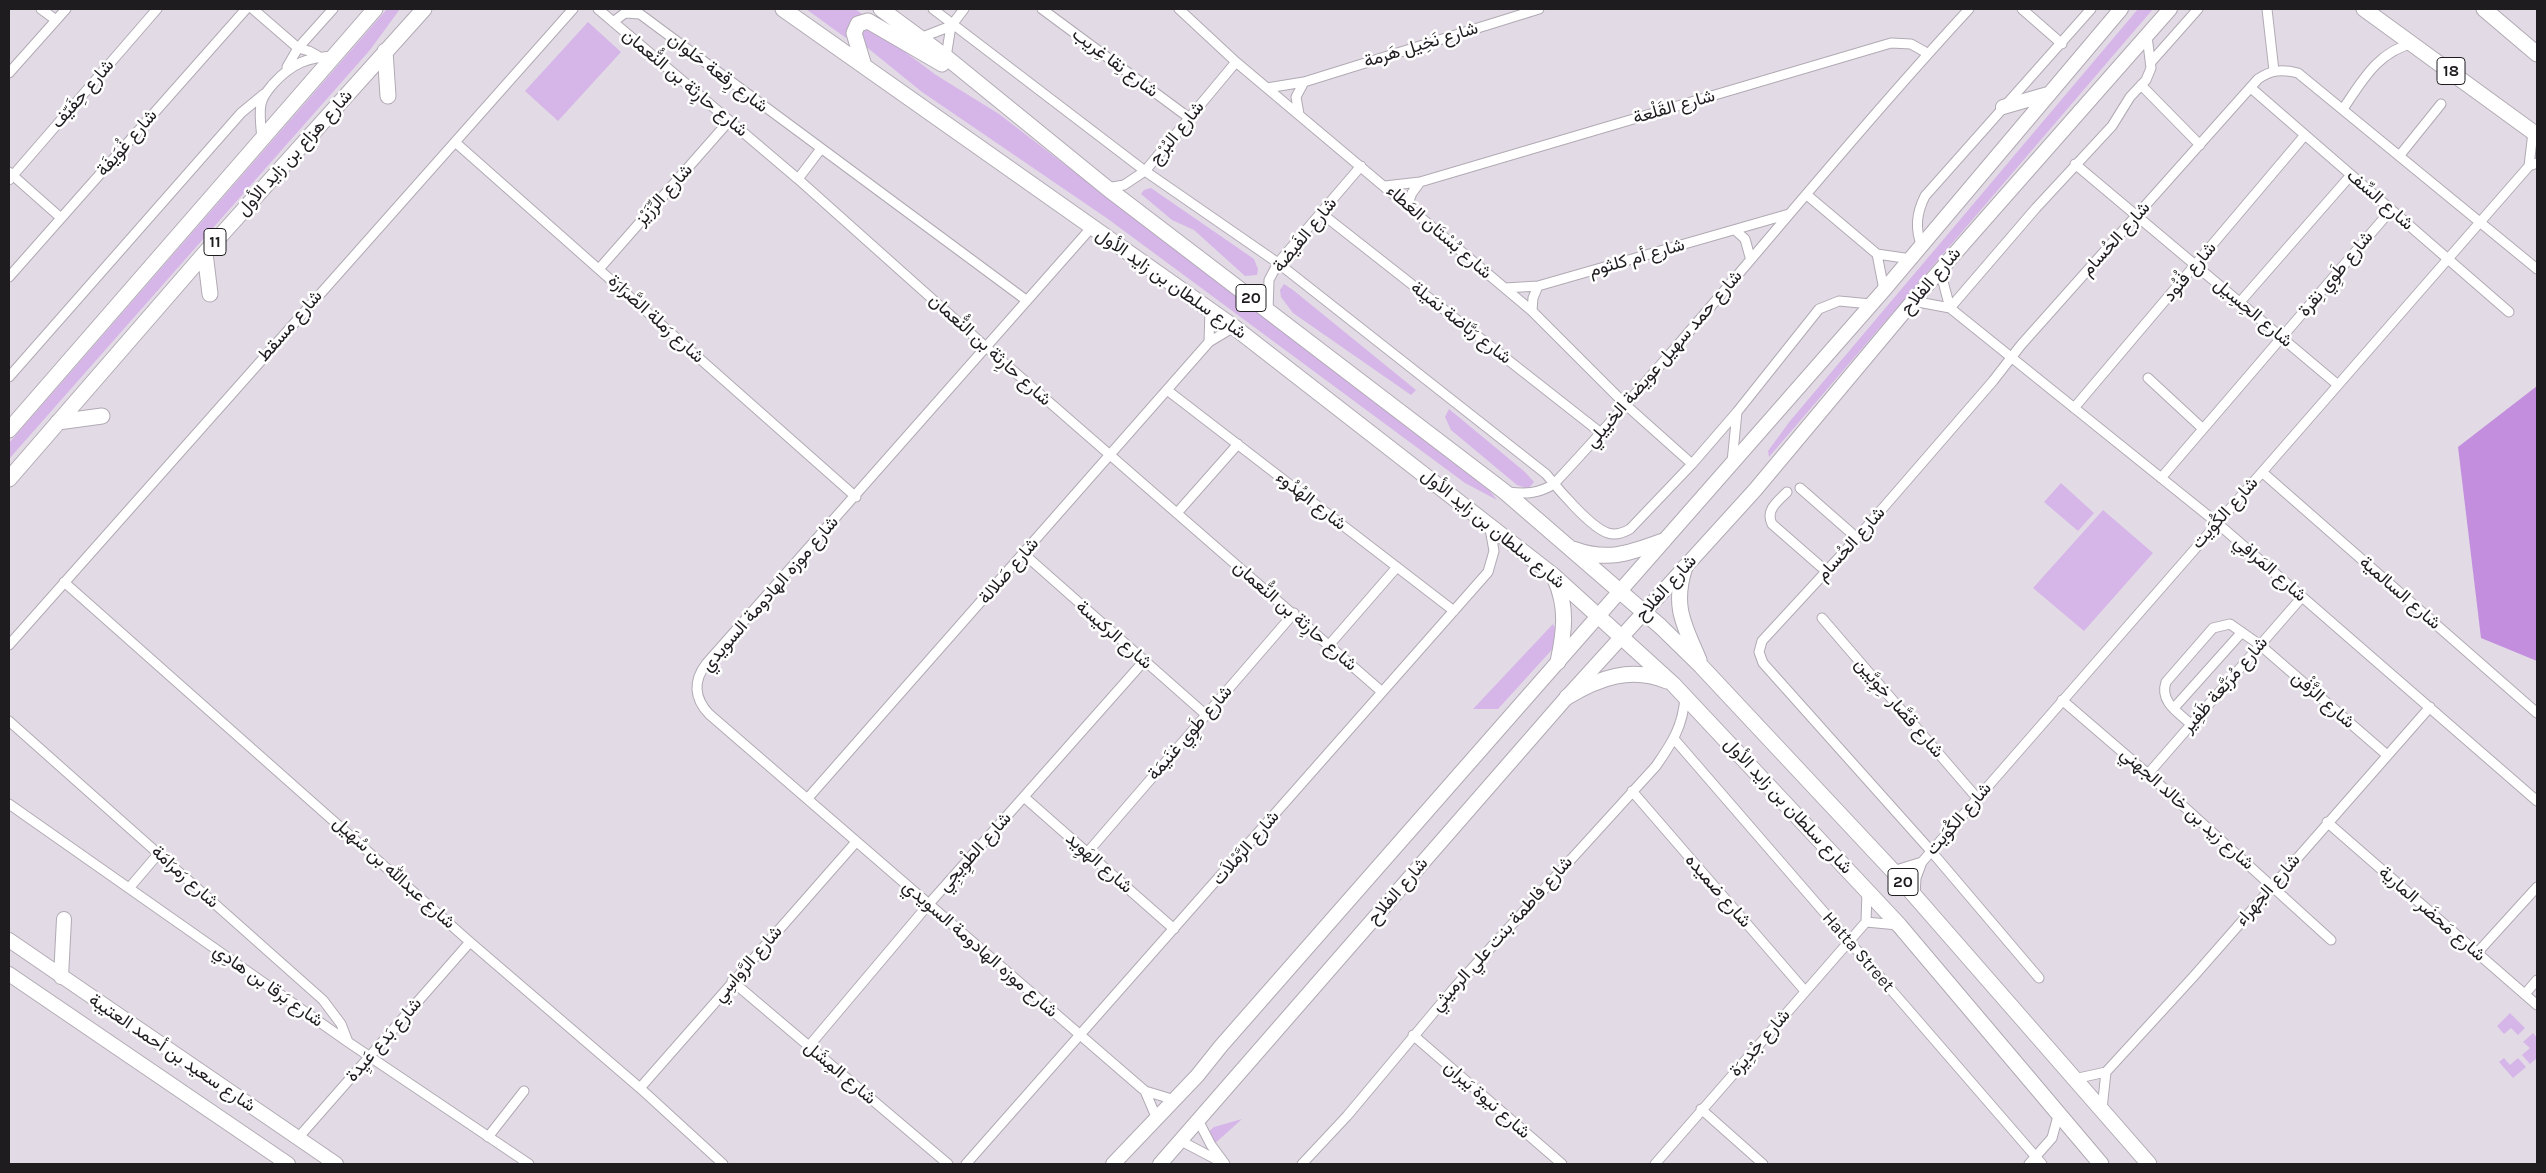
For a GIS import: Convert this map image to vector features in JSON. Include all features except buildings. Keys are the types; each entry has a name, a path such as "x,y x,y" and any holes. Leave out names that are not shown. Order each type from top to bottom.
{"main road":[{"name":"شارع هزاع بن زايد الأول","path":"9,430 375,9"},
{"name":"شارع هزاع بن زايد الأول","path":"9,479 205,253 424,9"},
{"name":"شارع سلطان بن زايد الأول","path":"783,9 1234,327 1554,576 1686,696 1899,925 2058,1116 2101,1164"},
{"name":"شارع سلطان بن زايد الأول","path":"881,9 946,57 1107,188 1505,492 1644,612 1701,666 1893,871 2149,1164"},
{"name":"شارع الفلاح","path":"1113,1164 1175,1100 1922,247 2121,9"},
{"name":"شارع الفلاح","path":"1160,1164 1199,1122 1567,697 1755,490 1913,301 2170,9"},
{"name":"18","path":"2364,9 2414,43 2535,134"},
{"path":"2374,9 2389,25"},
{"path":"2484,9 2537,54"},
{"path":"864,66 854,33 858,24 868,20 939,63 960,69"},
{"path":"385,51 388,96"},
{"path":"2003,106 2048,94"},
{"path":"205,253 210,294"},
{"path":"58,422 102,416"},
{"path":"1567,546 1586,554 1611,557 1663,541"},
{"path":"1685,567 1680,583 1679,611 1683,626 1701,666"},
{"path":"1554,576 1561,595 1565,617 1558,662"},
{"path":"1567,697 1589,684 1624,674 1641,674 1673,684"},
{"path":"61,978 64,919"},
{"name":"شارع سعيد بن أحمد العتيبة","path":"9,940 61,978 336,1164"},
{"name":"شارع سعيد بن أحمد العتيبة","path":"9,974 281,1162"}],"street":[{"path":"41,9 56,20"},
{"path":"9,73 66,9"},
{"name":"شارع حِفَيّف","path":"10,175 157,9"},
{"name":"شارع غُوَيفَة","path":"9,277 246,9"},
{"path":"253,9 298,48 318,56"},
{"path":"9,377 234,120 264,94 284,72 298,48 333,9"},
{"name":"شارع مسقط","path":"9,645 573,9"},
{"name":"شارع حارِثة بن النُّعمان","path":"598,9 798,179 1110,456 1330,644 1381,691"},
{"path":"933,9 1145,171 1278,262 1546,474 1603,531 1617,534 1630,529 1692,464 1820,310 1839,301 1871,304"},
{"path":"946,57 952,25 964,9"},
{"name":"شارع نِقا غِريب","path":"1042,9 1188,117"},
{"name":"شارع بُسْتَان العَطاء","path":"1179,9 1236,62 1532,311 1627,406 1692,464"},
{"name":"شارع نَخِيل هَرمة","path":"1267,88 1304,82 1539,9"},
{"name":"شارع حمد سهيل عويضة الخييلي","path":"1505,492 1527,494 1546,489 1554,484 1627,406 1750,257 1967,9"},
{"path":"2022,9 2062,44"},
{"path":"1922,247 1916,227 1920,206 1925,196 2003,106 2062,44 2091,9"},
{"path":"2151,62 2198,9"},
{"path":"2267,9 2274,71 2286,70 2298,73 2481,221 2537,269"},
{"name":"شارع رِقعة حَلوان","path":"613,22 625,13 640,14 820,150 1026,300"},
{"path":"920,38 952,25"},
{"path":"1950,308 2075,164 2112,126 2130,97 2149,75 2151,62 2147,36"},
{"name":"شارع القَلْعة","path":"1385,186 1420,182 1891,43 1911,44 1927,54"},
{"path":"2343,109 2382,58 2397,48 2414,43"},
{"path":"284,72 300,61 318,56 336,56"},
{"name":"شارع البُرْج","path":"1107,188 1124,185 1145,171 1188,117 1236,62"},
{"name":"شارع الحُسام","path":"1931,851 1766,668 1759,652 1762,641 1827,572 2012,358 2251,88 2265,74 2274,71"},
{"path":"1299,114 1296,97 1304,82"},
{"path":"2141,85 2200,145"},
{"name":"شارع السِّف","path":"2251,88 2509,312"},
{"path":"262,139 260,112 264,94"},
{"path":"2400,155 2441,104"},
{"name":"شارع الرِّزَيْز","path":"599,269 729,121"},
{"name":"شارع الكُوَيت","path":"1915,896 1916,878 1922,862 1931,851 2216,522 2481,221 2533,165 2535,134"},
{"name":"شارع فُنُود","path":"2074,408 2305,135"},
{"name":"شارع رَملة الصَّرَارَة","path":"455,142 856,497"},
{"path":"798,179 820,150"},
{"name":"شارع الحِسِيل","path":"2075,164 2338,385"},
{"name":"شارع الفَيضة","path":"1268,312 1269,280 1278,262 1361,166"},
{"path":"10,175 61,218"},
{"path":"2240,302 2351,175"},
{"path":"1407,206 1412,193 1420,182"},
{"path":"1806,195 1878,254 1911,259"},
{"name":"شارع طَوِي نِقرة","path":"2161,478 2391,210"},
{"name":"شارع رَبَّاضة نمَيلة","path":"1321,214 1601,433"},
{"name":"شارع أم كلثوم","path":"1505,288 1538,286 1789,214"},
{"name":"شارع موزه الهادومة السويدي","path":"1091,228 1026,300 856,497 706,664 697,680 696,690 702,707 1079,1035 1145,1091 1175,1100"},
{"path":"1735,230 1748,245 1750,257"},
{"path":"1878,254 1884,290"},
{"path":"1940,270 1950,308"},
{"path":"1532,311 1533,298 1538,286"},
{"name":"شارع المَرافِي","path":"1913,301 1950,308 2216,522 2537,801"},
{"path":"1209,342 1210,310"},
{"name":"شارع صَلالة","path":"808,798 1209,342 1234,327"},
{"path":"2148,378 2202,428"},
{"name":"شارع الهُدُوء","path":"1167,390 1454,611"},
{"path":"1732,463 1737,412"},
{"path":"1176,513 1238,444"},
{"name":"شارع السالمية","path":"2262,472 2537,713"},
{"path":"1800,488 1857,538"},
{"path":"1787,492 1771,509 1772,524 1827,572"},
{"name":"شارع الرَّمْلاَت","path":"966,1164 1381,691 1488,572 1493,562 1494,540 1484,520"},
{"name":"شارع الركيسة","path":"1024,554 1206,714"},
{"path":"1330,644 1396,567"},
{"name":"شارع عبدالله بن سُهَيل","path":"64,582 260,753 470,942 640,1088 723,1164"},
{"name":"شارع مُرَبَّعة ظَفِير","path":"2148,774 2302,597"},
{"name":"شارع طَوِي غنَيمَة","path":"1087,853 1294,613"},
{"name":"شارع قصَّار خِوِيَّين","path":"1822,618 1977,798"},
{"path":"2174,708 2242,632 2230,624 2213,628 2166,682 2164,693 2168,703 2192,724"},
{"name":"شارع الزَّفْن","path":"2242,632 2260,645 2387,755"},
{"name":"شارع الطْوِيجِي","path":"809,1046 928,905 1144,661"},
{"name":"شارع فاطمة بنت علي الرميثي","path":"1302,1164 1347,1116 1413,1035 1656,766 1675,740 1681,726 1686,696"},
{"name":"شارع زيد بن خالد الجهني","path":"2062,700 2148,774 2331,940"},
{"name":"شارع الجهراء","path":"2106,1072 2194,976 2327,822 2430,707"},
{"name":"شارع رَمرَامَة","path":"9,721 330,1007 341,1024 348,1042"},
{"name":"Hatta Street","path":"1675,740 2036,1162"},
{"name":"شارع ضميده","path":"1632,791 1805,991"},
{"name":"شارع الهَوِيد","path":"1024,797 1174,929"},
{"name":"شارع بَرقا بن هادِي","path":"9,804 130,887 348,1042 529,1164"},
{"name":"شارع مَحضَر المارية","path":"2327,822 2537,1005"},
{"name":"شارع الرَّواسِي","path":"640,1088 856,842"},
{"path":"1931,851 2039,978"},
{"path":"130,887 159,853"},
{"name":"شارع الكُوَيت","path":"1893,871 1922,862"},
{"path":"2477,954 2537,886"},
{"path":"1866,890 1866,922 1899,925"},
{"name":"شارع جْدِيرَة","path":"1655,1164 1866,922"},
{"name":"شارع بَدع عَيِدة","path":"298,1138 470,942"},
{"path":"2524,994 2537,980"},
{"name":"شارع المِشَل","path":"732,981 948,1164"},
{"name":"شارع نيوة يَبران","path":"1413,1035 1562,1164"},
{"path":"2074,1079 2106,1072 2102,1110"},
{"path":"488,1137 524,1091"},
{"name":"شارع موزه الهادومة السويدي","path":"1145,1091 1157,1119"},
{"path":"1701,1109 1763,1164"},
{"path":"2036,1162 2052,1138 2058,1116"},
{"path":"1199,1122 1224,1164"},
{"path":"2052,1138 2072,1131"},
{"path":"1181,1142 1204,1152 1224,1164"}],"shaded area":[{"path":"387,9 400,9 370,50 9,459 9,443"},
{"path":"806,9 855,9 865,16 847,31 846,38"},
{"path":"2138,9 2153,9 1769,457 1768,451 1790,421"},
{"path":"588,22 621,52 558,121 525,91"},
{"path":"864,29 874,29 936,75 999,114 1490,491 1497,500 1465,483 1108,219 922,92 864,45 860,32"},
{"path":"1151,188 1254,259 1258,269 1257,275 1245,276 1194,230 1172,220 1141,194 1144,190"},
{"path":"1284,284 1416,390 1411,395 1293,313 1281,297 1280,290"},
{"path":"2537,386 2537,661 2481,638 2458,447"},
{"path":"1449,409 1525,472 1534,482 1528,489 1517,485 1451,430 1445,417"},
{"path":"2061,483 2094,513 2078,531 2044,502"},
{"path":"2103,510 2153,553 2084,631 2033,588"},
{"path":"1553,624 1557,632 1558,643 1498,709 1473,709"},
{"path":"2510,1013 2525,1028 2518,1035 2511,1028 2504,1034 2497,1026"},
{"path":"2533,1033 2537,1038 2537,1058 2530,1064 2522,1055 2530,1048 2523,1042"},
{"path":"2504,1058 2510,1065 2518,1058 2526,1067 2513,1078 2499,1062"},
{"path":"1242,1119 1212,1146 1205,1135 1214,1127"}]}
